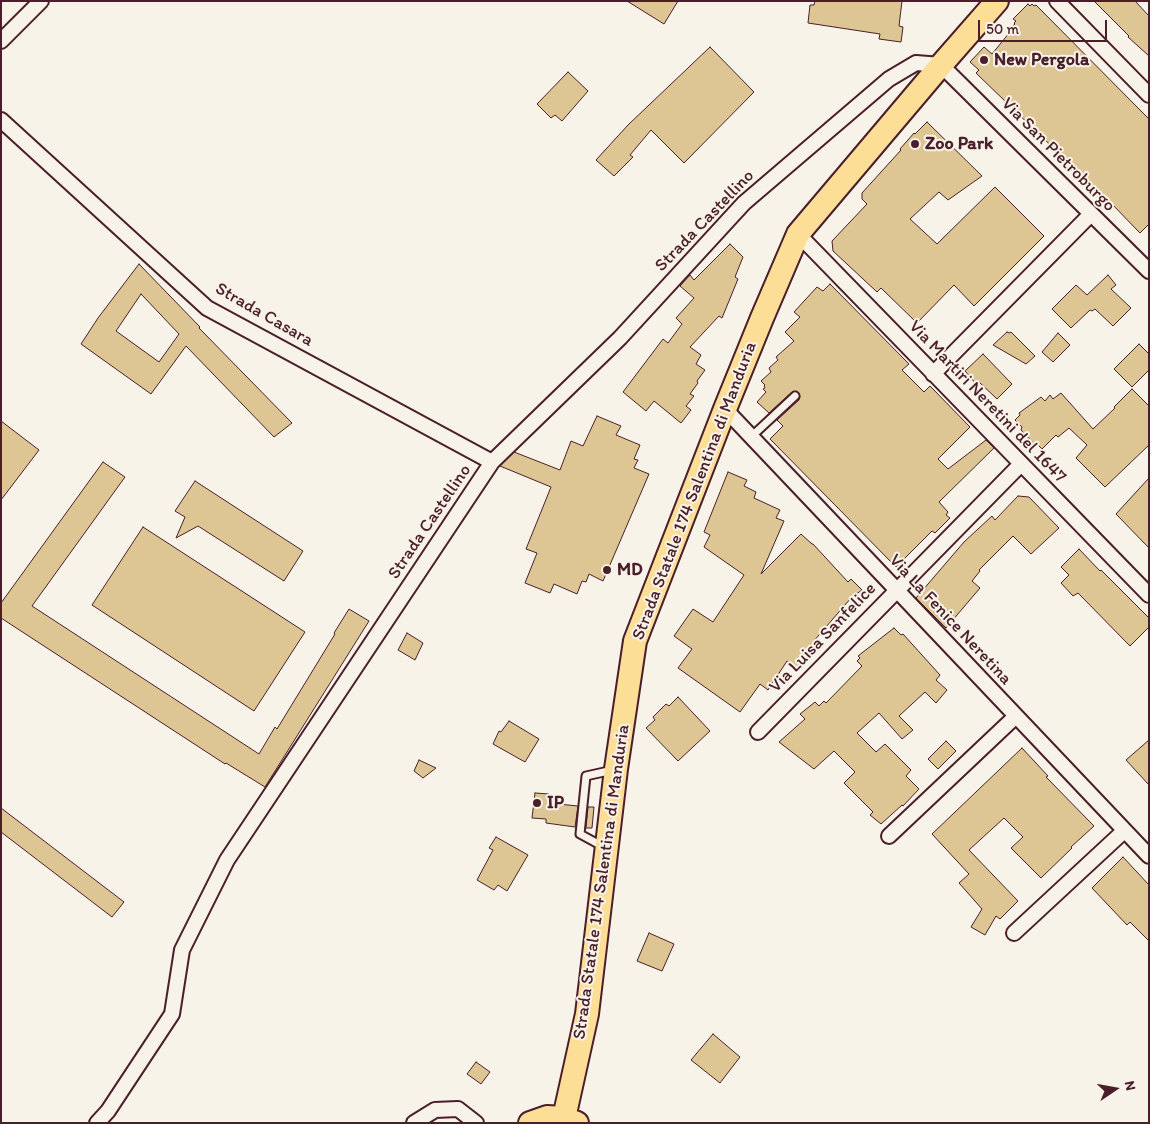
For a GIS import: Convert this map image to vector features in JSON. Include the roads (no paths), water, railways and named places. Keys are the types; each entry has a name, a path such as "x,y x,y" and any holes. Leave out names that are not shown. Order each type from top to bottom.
{"main road":[{"name":"Strada Statale 174 Salentina di Manduria","path":"571,1120 587,1014 616,769 635,641 725,409 798,234 997,1"},
{"path":"530,1123 547,1117 571,1120"}],"street":[{"path":"1,41 41,1"},
{"path":"1057,1 1149,95"},
{"name":"Strada Castellino","path":"97,1123 108,1111 172,1014 182,950 227,860 492,462 620,338 744,203 889,79 916,63 941,66"},
{"name":"Via San Pietroburgo","path":"941,66 1149,271"},
{"name":"Strada Casara","path":"1,120 207,308 492,462"},
{"path":"933,374 1091,214"},
{"name":"Via Martiri Neretini del 1647","path":"798,234 1149,595"},
{"name":"Via La Fenice Neretina","path":"725,409 1149,856"},
{"name":"Via Luisa Sanfelice","path":"758,732 1021,464"},
{"path":"889,836 1016,716"},
{"path":"1014,933 1124,831"},
{"path":"414,1123 435,1110 458,1109 476,1123"}],"lane":[{"path":"752,436 794,396"}],"place":[{"name":"New Pergola","path":"984,60"},
{"name":"Zoo Park","path":"915,144"},
{"name":"MD","path":"607,570"},
{"name":"IP","path":"537,803"}]}
